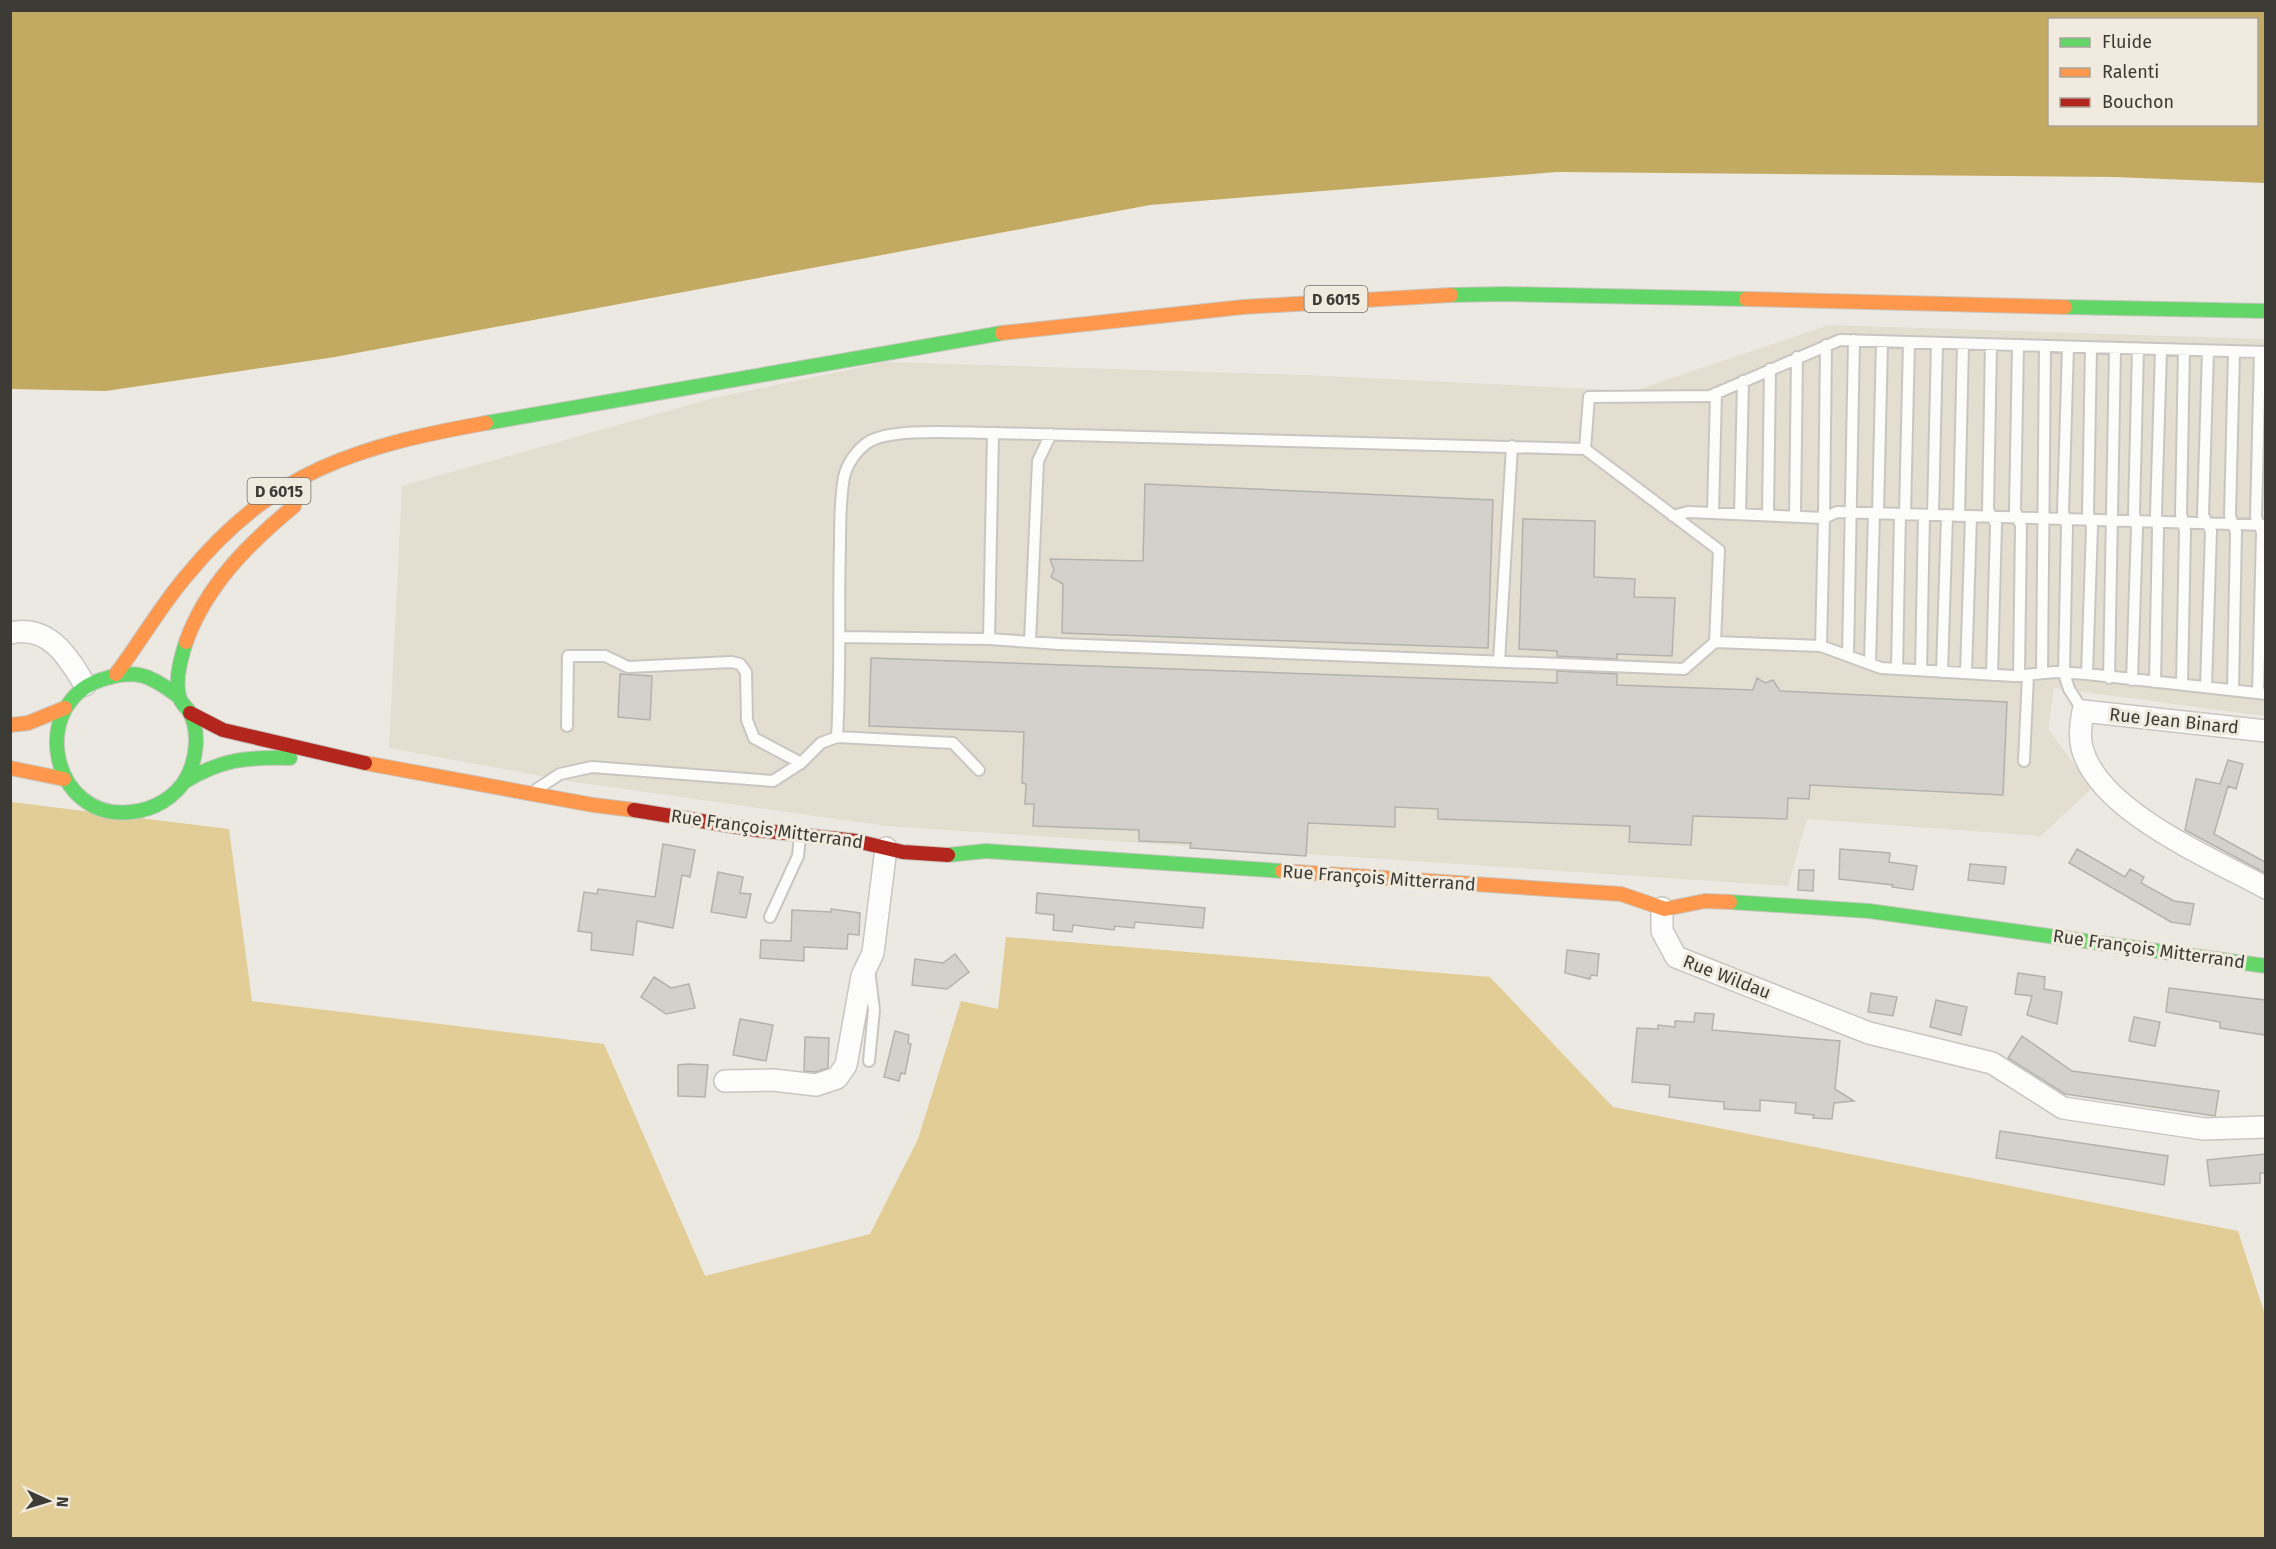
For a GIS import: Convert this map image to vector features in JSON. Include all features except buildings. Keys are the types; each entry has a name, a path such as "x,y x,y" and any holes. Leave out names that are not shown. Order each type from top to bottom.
{"main road":[{"name":"D 6015","path":"116,674 138,647 171,596 205,553 263,502 302,476 345,456 418,436 979,337 1266,303 1392,296 1506,294 2265,311"},
{"name":"D 6015","path":"336,478 418,436"},
{"name":"D 6015","path":"178,696 181,659 188,632 222,576 264,530 309,494"},
{"path":"184,782 196,752 195,732 190,713 168,686 149,676 134,673 116,674 85,685 65,708 57,729 56,745 64,779 84,800 116,813 148,810 171,797 184,782 210,765 237,757 342,759"},
{"path":"10,726 28,723 65,708"},
{"path":"190,713 223,730 342,759"},
{"name":"Rue François Mitterrand","path":"342,759 530,794 757,830 856,841 930,854 949,855 986,851 1621,894 1662,909 1680,908 1704,900 1869,911 2265,966"},
{"path":"10,768 64,779"}],"street":[{"path":"10,633 30,632 54,643 61,648 85,685"},
{"path":"2083,711 2080,735 2082,749 2090,766 2119,800 2172,838 2265,888"},
{"name":"Rue Jean Binard","path":"2083,711 2265,731"},
{"name":"Rue François Mitterrand","path":"725,1081 773,1080 816,1085 837,1078 846,1065 862,976 873,952 886,848"},
{"name":"Rue Wildau","path":"1662,909 1662,931 1676,957 1869,1033 1992,1062 2063,1108 2204,1129 2265,1126"}],"lane":[{"path":"840,637 989,639 1684,669 1715,642 1821,646 1870,664 1897,669 1992,675 2087,674 2262,694 2262,525 2256,517 2263,352 1840,340 1710,396 1589,397 1585,449"},
{"path":"1848,656 1854,340"},
{"path":"1870,664 1882,341"},
{"path":"1897,669 1909,342"},
{"path":"1921,670 1938,343"},
{"path":"1959,516 1963,344"},
{"path":"1821,646 1826,345"},
{"path":"1991,345 1988,510 1996,524 1992,675"},
{"path":"2018,346 2015,510 2021,526 2024,761"},
{"path":"2042,673 2045,347"},
{"path":"2068,347 2064,673 2068,689 2083,711"},
{"path":"2087,674 2091,348"},
{"path":"2109,678 2115,349"},
{"path":"2132,680 2138,349"},
{"path":"2155,681 2161,350"},
{"path":"2182,684 2184,523 2181,514 2184,350"},
{"path":"2206,687 2211,531 2203,515 2208,351"},
{"path":"2233,690 2236,532 2230,516 2234,352"},
{"path":"1794,515 1797,357"},
{"path":"1768,515 1770,369"},
{"path":"1740,514 1743,381"},
{"path":"1713,513 1716,393"},
{"path":"989,639 993,433"},
{"path":"1030,642 1038,461 1051,434"},
{"path":"837,737 840,637 837,621 844,474 854,455 868,443 885,435 1051,434 1585,449 1719,550 1715,642"},
{"path":"1499,662 1512,446"},
{"path":"1673,516 1688,512 1824,518 1837,512 1850,512 2262,525"},
{"path":"1942,672 1947,515"},
{"path":"1966,673 1971,516"},
{"path":"567,726 568,656 605,657 628,667 731,662 740,664 746,672 747,720 754,738 801,763"},
{"path":"530,794 560,774 592,767 631,768 740,781 773,781 801,763 821,743 837,737 953,743 979,770"},
{"path":"770,917 798,856 800,834"},
{"path":"868,964 874,1010 869,1061"}],"shaded area":[{"path":"11,10 2265,11 2265,183 2114,177 1557,172 1150,205 335,357 106,391 11,389"},
{"path":"1829,325 2265,339 2265,716 2054,688 2048,729 2092,788 2041,836 1807,819 1788,886 887,826 574,782 389,748 402,486 714,398 885,362 1307,375 1633,391"},
{"path":"11,802 229,829 252,1001 604,1044 705,1276 870,1234 918,1139 961,1001 998,1009 1006,937 1490,977 1613,1107 2238,1231 2265,1315 2265,1538 11,1538"}],"traffic: fast":[{"path":"1451,295 1746,299"},
{"path":"2065,307 2266,311"},
{"path":"486,423 1002,333"},
{"path":"178,696 155,681 135,675 107,678 81,690 65,709 58,732 58,757 66,780 82,798 103,810 140,811 171,796 187,777 195,753 196,736 189,711 180,700 178,690 179,669 186,642"},
{"path":"184,782 210,768 235,761 290,758"},
{"path":"948,855 986,851 1282,871"},
{"path":"1730,902 1869,911 2266,966"}],"traffic: slow":[{"path":"1002,333 1243,307 1451,295"},
{"path":"1746,299 2065,307"},
{"path":"116,674 188,574 220,539 253,510 286,487 321,468 358,453 486,423"},
{"path":"186,642 205,602 230,567 294,506"},
{"path":"10,725 28,723 65,708"},
{"path":"365,763 593,805 634,810"},
{"path":"10,768 64,779"},
{"path":"1282,871 1621,894 1665,909 1705,901 1730,902"}],"traffic: jam":[{"path":"190,713 223,730 365,763"},
{"path":"634,810 757,830 856,841 903,852 948,855"}]}
